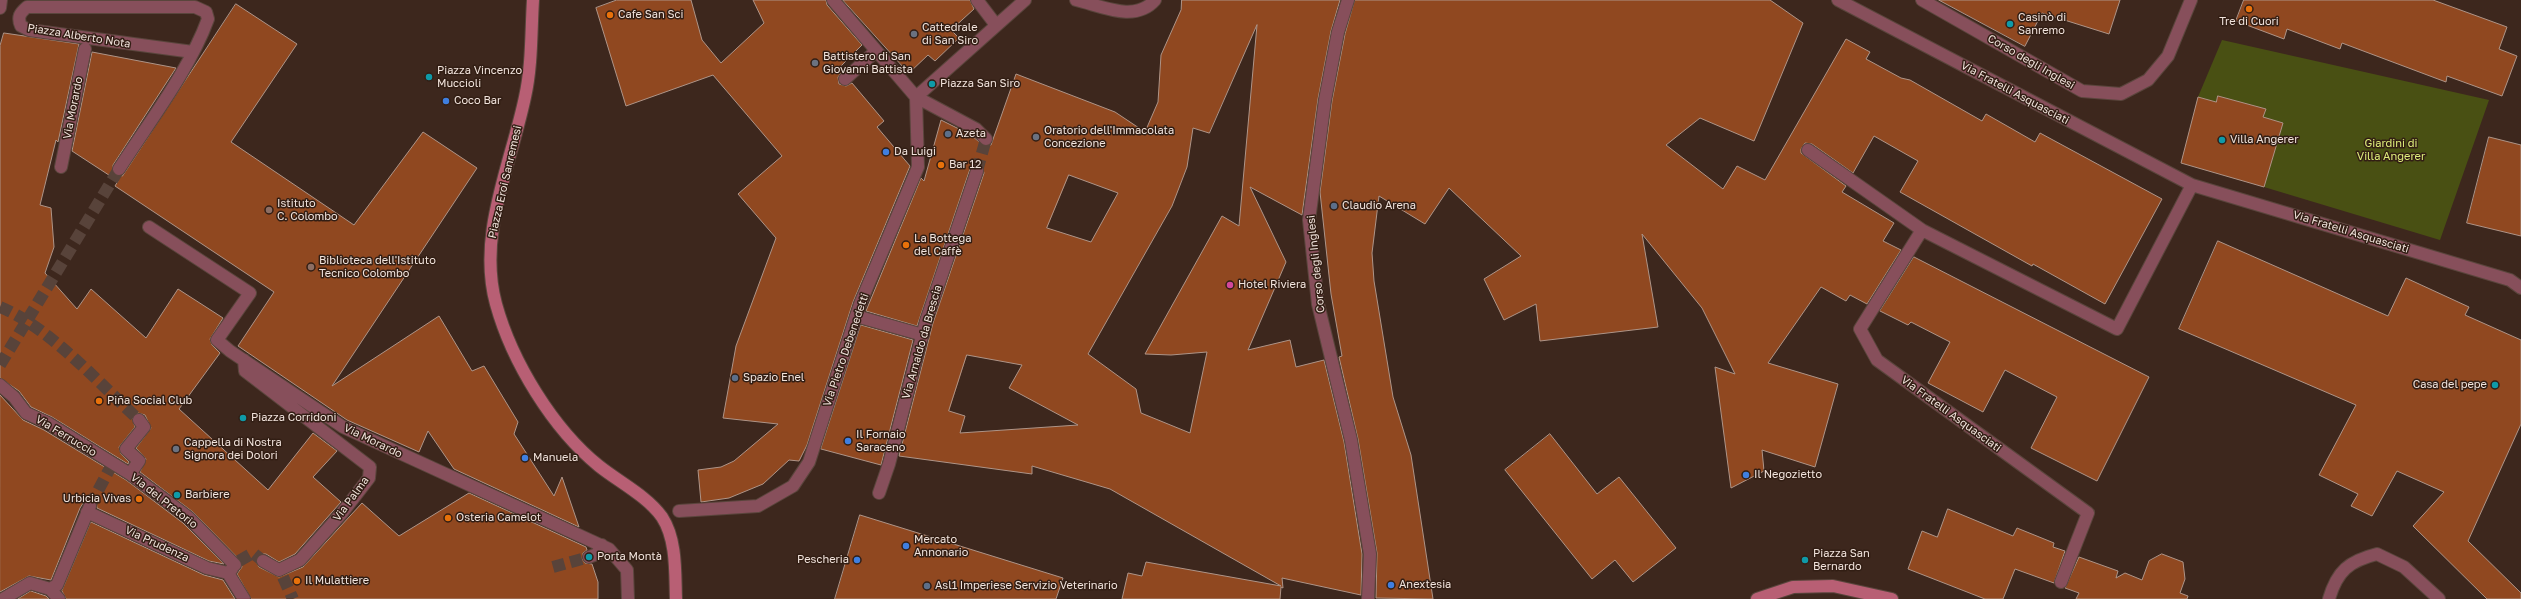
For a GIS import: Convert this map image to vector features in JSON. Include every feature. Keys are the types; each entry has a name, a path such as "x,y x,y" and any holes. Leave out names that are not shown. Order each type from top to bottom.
{"main road":[{"name":"Piazza Eroi Sanremesi","path":"533,0 526,95 490,242 490,268 496,304 529,381 557,423 583,453 648,503 662,517 670,536 673,552 676,599"},
{"path":"1757,599 1793,587 1833,586 1892,599"}],"street":[{"path":"0,8 1,0"},
{"path":"833,0 916,97 976,130 986,140"},
{"path":"977,0 996,25"},
{"path":"916,97 1025,0"},
{"path":"1076,0 1133,14 1148,8 1155,0"},
{"name":"Corso degli Inglesi","path":"1348,0 1338,32 1325,100 1309,220 1318,304 1351,440 1370,554 1368,599"},
{"name":"Via Fratelli Asquasciati","path":"1838,0 2192,185 2516,279 2521,288"},
{"name":"Corso degli Inglesi","path":"1922,0 2082,91 2121,94 2148,80 2168,56 2191,0"},
{"name":"Piazza Alberto Nota","path":"119,169 202,37 208,19 206,12 195,7 27,7 21,12 18,20 21,26 29,30 192,52"},
{"name":"Via Morardo","path":"61,167 85,49"},
{"path":"845,79 876,51"},
{"name":"Via Pietro Debenedetti","path":"679,511 758,506 793,486 809,462 856,316 918,167 916,97"},
{"path":"1808,150 1922,230 2117,329 2192,185"},
{"name":"Via Arnaldo da Brescia","path":"878,492 889,464 923,335 977,171"},
{"name":"Via Morardo","path":"149,227 250,293 218,340 244,360 342,427 602,545 620,559 627,570 628,599"},
{"name":"Via Fratelli Asquasciati","path":"1922,230 1860,329 1877,360 2088,513 2061,582"},
{"path":"856,316 923,335"},
{"name":"Via Palma","path":"244,360 245,371 370,467 369,478 342,513 300,560 281,574 263,561"},
{"name":"Via Ferruccio","path":"0,385 14,397 26,413 48,423 109,464"},
{"path":"130,474 140,461 126,449 144,426 139,420"},
{"name":"Via del Pretorio","path":"109,464 130,474 188,518 234,566 240,597"},
{"name":"Via Prudenza","path":"50,589 57,585 88,509 207,568 234,566"},
{"path":"589,557 597,554 602,545"},
{"path":"2329,599 2334,580 2357,559 2377,554 2404,567 2439,599"},
{"path":"3,599 30,584 50,589 59,599"}],"green space":[{"name":"Giardini di Villa Angerer","path":"2222,40 2489,100 2440,240 2264,187 2283,123 2263,117 2266,109 2218,96 2216,102 2198,97"}],"building":[{"path":"617,0 691,0 702,40 721,63 764,23 753,0 826,0 827,5 862,45 839,68 842,72 838,77 839,84 846,86 852,83 884,121 877,127 910,166 853,302 807,445 799,461 789,460 763,484 729,498 701,502 698,470 721,467 734,461 778,424 723,418 736,346 776,238 738,194 782,156 713,75 626,106 596,8"},
{"name":"Cattedrale di San Siro","path":"843,0 970,0 974,9 951,30 959,38 935,61 928,55 909,73"},
{"path":"1182,0 1340,0 1331,31 1318,99 1302,215 1250,187 1286,262 1248,350 1290,340 1296,367 1324,360 1344,442 1362,554 1361,595 1282,578 1283,588 1281,587 1280,599 1122,599 1128,573 1142,576 1146,562 1281,586 1110,489 1032,466 1032,474 899,456 933,323 984,173 982,166 975,164 970,169 917,326 866,311 921,178 924,181 941,120 971,135 984,146 991,145 1016,74 1115,112 1145,132 1158,102 1161,55 1181,10","holes":["1257,25 1239,226 1222,216 1145,354 1171,355 1207,352 1190,433 1141,413 1136,389 1088,354 1172,206 1187,167 1193,128 1209,133","1069,175 1118,193 1091,242 1047,228","967,355 1022,365 1009,388 1078,425 960,433 965,416 949,411"]},
{"path":"1355,0 1770,0 1803,23 1754,141 1700,118 1666,145 1723,189 1737,166 1765,180 1846,39 1870,52 1866,59 1901,78 1910,80 1982,121 1986,114 2035,142 2040,133 2162,199 2105,304 2033,264 2032,266 1900,192 1918,161 1874,136 1853,173 1812,144 1805,143 1801,149 1801,153 1846,186 1842,192 1894,223 1883,241 1901,250 1867,304 1850,295 1846,301 1821,287 1768,363 1838,384 1815,467 1762,450 1764,471 1731,488 1715,367 1735,374 1702,308 1642,234 1658,327 1540,341 1536,304 1504,320 1484,279 1521,256 1449,188 1425,224 1379,196 1372,253 1374,281 1393,397 1411,455 1433,599 1376,598 1377,553 1358,439 1339,357 1342,356 1331,294 1320,192 1332,101 1345,34"},
{"name":"Casinò di Sanremo","path":"1939,0 2120,0 2109,34 2042,13 2025,46"},
{"path":"2244,0 2433,0 2507,27 2499,49 2517,56 2502,96 2447,76 2446,82 2342,43 2340,49 2287,29 2284,39 2236,21"},
{"path":"236,4 297,44 231,142 354,225 423,132 477,168 332,386 439,316 472,371 484,366 518,422 514,434 554,496 562,477 579,527 454,469 428,431 419,452 347,420 238,346 274,292 115,186 118,181 72,151 92,52 176,68 113,165 113,173 122,176"},
{"path":"4,33 79,44 58,142 56,140 40,205 51,208 54,247 45,273 77,309 91,289 146,338 178,289 223,318 210,339 212,345 220,353 179,409 268,490 313,433 337,451 313,477 341,502 295,554 279,562 266,554 260,554 256,561 259,567 279,577 303,567 362,503 399,536 469,493 586,547 587,550 583,553 582,559 585,563 592,564 598,582 598,599 251,599 237,574 242,567 240,560 193,512 140,472 146,459 136,448 151,428 145,415 138,413 132,417 135,427 119,447 121,454 129,462 128,464 52,417 31,407 19,391 0,378 0,46"},
{"name":"Villa Angerer","path":"2218,96 2266,109 2263,117 2283,123 2264,187 2181,163 2198,97 2216,102"},
{"path":"2489,137 2521,145 2521,236 2467,223"},
{"path":"2218,241 2388,316 2406,278 2469,307 2465,315 2521,340 2521,424 2468,541 2521,593 2521,599 2487,599 2413,526 2444,492 2397,471 2372,516 2351,506 2358,494 2319,475 2356,405 2179,329"},
{"path":"1914,257 2149,377 2097,481 2031,448 2057,397 2005,370 1983,412 1928,383 1950,342 1911,322 1908,325 1880,311"},
{"path":"861,325 913,340 881,465 821,449"},
{"path":"0,395 23,420 44,430 126,480 183,523 224,564 209,561 97,508 96,501 89,499 85,500 80,508 51,580 29,576 0,592"},
{"path":"1550,434 1597,494 1619,477 1676,548 1633,582 1615,560 1592,579 1505,470"},
{"path":"1948,509 2013,536 2017,528 2054,543 2053,547 2065,551 2054,583 2015,569 2003,599 1985,599 1908,569 1922,531 1937,537"},
{"name":"Mercato Annonario","path":"860,515 1063,578 1056,599 835,599"},
{"path":"91,522 204,575 223,580 235,599 66,599 62,591"},
{"path":"2162,554 2183,562 2185,579 2180,593 2188,596 2187,599 2076,599 2079,593 2065,588 2079,557 2118,571 2116,578 2125,573 2142,580 2149,561"},
{"path":"31,591 46,596 49,599 18,599"}],"tunnel":[{"path":"977,171 986,139"},
{"path":"0,365 119,169"},
{"path":"0,307 37,328 55,342 139,420"},
{"path":"90,506 110,468"},
{"path":"239,561 253,553 263,561"},
{"path":"553,567 589,557"},
{"path":"283,577 293,599"}],"place":[{"name":"Tre di Cuori","path":"2249,9"},
{"name":"Cafe San Sci","path":"610,15"},
{"name":"Casinò di Sanremo","path":"2010,24"},
{"name":"Cattedrale di San Siro","path":"914,34"},
{"name":"Battistero di San Giovanni Battista","path":"815,63"},
{"name":"Piazza Vincenzo Muccioli","path":"429,77"},
{"name":"Piazza San Siro","path":"932,84"},
{"name":"Coco Bar","path":"446,101"},
{"name":"Azeta","path":"948,134"},
{"name":"Oratorio dell'Immacolata Concezione","path":"1036,137"},
{"name":"Villa Angerer","path":"2222,140"},
{"name":"Da Luigi","path":"886,152"},
{"name":"Bar 12","path":"941,165"},
{"name":"Claudio Arena","path":"1334,206"},
{"name":"Istituto C. Colombo","path":"269,210"},
{"name":"La Bottega del Caffè","path":"906,245"},
{"name":"Biblioteca dell'Istituto Tecnico Colombo","path":"311,267"},
{"name":"Hotel Riviera","path":"1230,285"},
{"name":"Spazio Enel","path":"735,378"},
{"name":"Casa del pepe","path":"2495,385"},
{"name":"Piña Social Club","path":"99,401"},
{"name":"Piazza Corridoni","path":"243,418"},
{"name":"Il Fornaio Saraceno","path":"848,441"},
{"name":"Cappella di Nostra Signora dei Dolori","path":"176,449"},
{"name":"Manuela","path":"525,458"},
{"name":"Il Negozietto","path":"1746,475"},
{"name":"Barbiere","path":"177,495"},
{"name":"Urbicia Vivas","path":"139,499"},
{"name":"Osteria Camelot","path":"448,518"},
{"name":"Mercato Annonario","path":"906,546"},
{"name":"Porta Montà","path":"589,557"},
{"name":"Pescheria","path":"857,560"},
{"name":"Piazza San Bernardo","path":"1805,560"},
{"name":"Il Mulattiere","path":"297,581"},
{"name":"Anextesia","path":"1391,585"},
{"name":"Asl1 Imperiese Servizio Veterinario","path":"927,586"}]}
